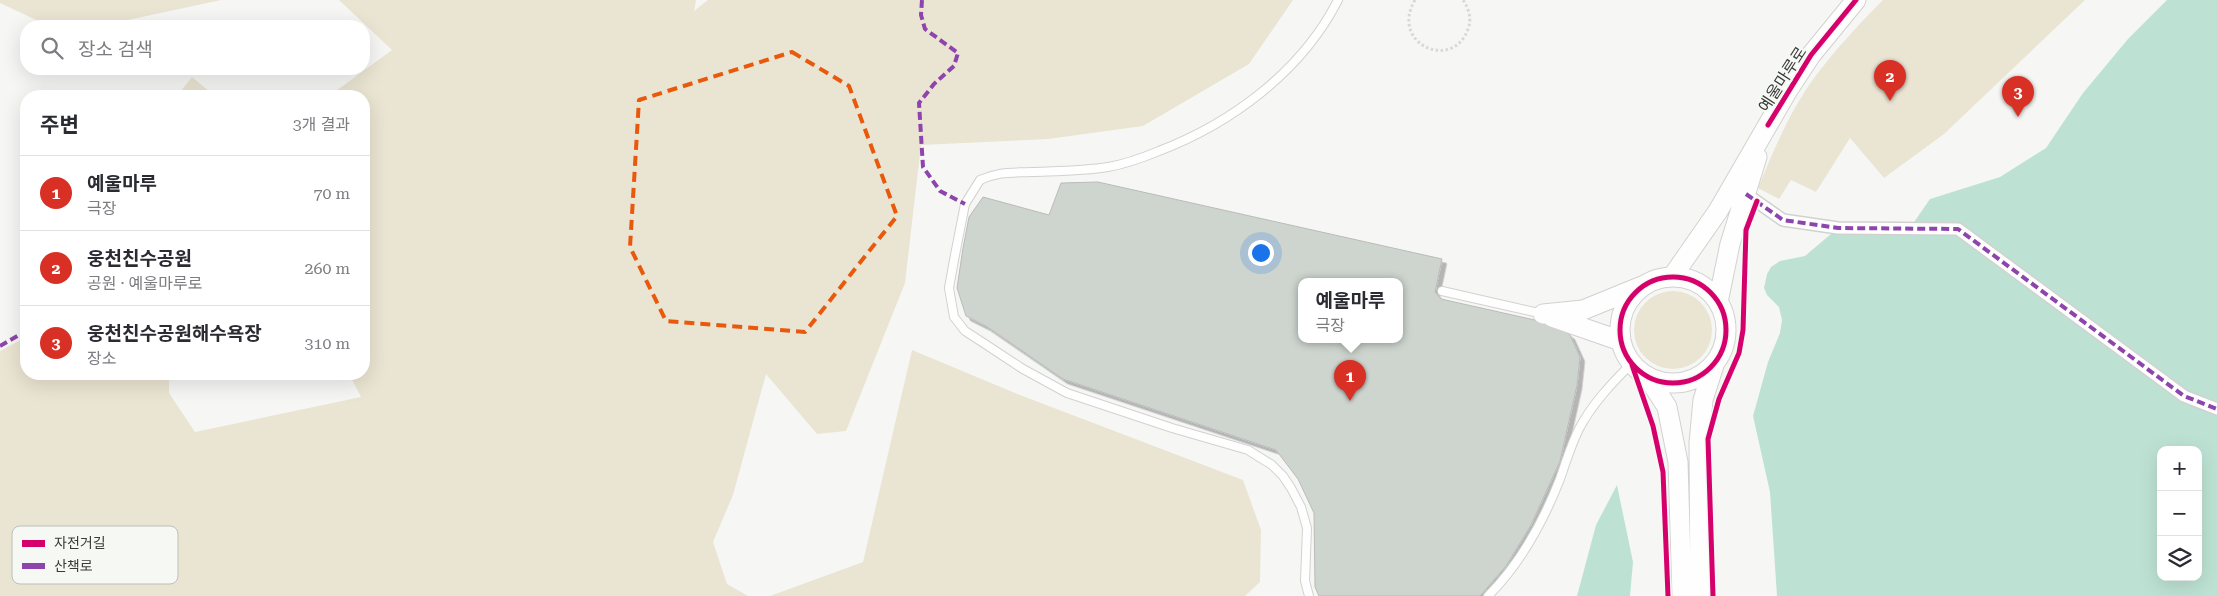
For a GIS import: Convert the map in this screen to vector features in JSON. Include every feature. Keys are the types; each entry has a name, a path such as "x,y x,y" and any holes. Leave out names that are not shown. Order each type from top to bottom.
{"street":[{"name":"예울마루로","path":"1768,125 1811,55 1856,0"},
{"path":"1718,302 1730,244 1768,125"},
{"path":"1672,277 1709,225 1768,125"},
{"path":"1746,194 1783,220 1838,228 1958,229 2184,396 2217,408"},
{"path":"1543,314 1583,310 1659,279 1672,277 1693,281 1711,293 1718,302 1724,319 1725,338 1703,400 1700,442 1700,596"},
{"path":"1648,284 1631,298 1624,311 1620,326 1621,341 1632,363 1647,376 1667,407 1678,462 1682,596"},
{"path":"1543,314 1621,341"},
{"path":"1647,376 1658,381 1684,382 1696,378 1716,362"}],"lane":[{"path":"1309,596 1304,581 1307,528 1301,507 1291,488 1272,465 1248,450 1067,393 1023,369 965,331 954,317 948,288 965,204 980,180 1005,172 1110,167 1134,161 1205,131 1226,119 1267,88 1304,50 1330,16 1338,0"},
{"path":"1442,291 1543,314"},
{"path":"1488,596 1510,571 1538,527 1580,428 1602,394 1632,363"}],"path":[{"path":"1415,0 1410,8 1408,18 1412,33 1421,45 1431,50 1441,51 1456,46 1466,35 1470,15 1463,0"}],"highlighted area":[{"path":"792,52 849,86 897,216 805,332 666,321 630,247 639,100"}],"shaded area":[{"path":"0,0 221,0 128,20 36,20 0,3"},
{"path":"339,0 696,0 694,11 708,0 1293,0 1249,64 1143,126 1048,139 921,145 905,283 846,431 817,434 766,374 733,495 713,542 727,584 748,596 0,596 0,351 20,340 20,380 169,380 169,393 195,432 361,397 352,380 370,380 370,90 337,90 358,75 370,75 370,66 392,50 370,29 370,20 360,20"},
{"path":"1883,0 2085,0 1944,134 1884,178 1850,138 1816,192 1791,180 1779,199 1758,188 1783,132 1805,91 1838,48"},
{"path":"2167,0 2217,0 2217,596 1777,596 1770,492 1753,416 1768,362 1780,333 1782,320 1779,307 1767,295 1764,288 1767,274 1771,267 1780,261 1805,256 1838,228 1912,225 1930,199 2000,177 2046,148 2083,93 2128,39"},
{"path":"192,77 208,90 182,90"},
{"path":"1673,291 1688,294 1701,302 1709,315 1712,330 1709,345 1701,358 1688,366 1673,369 1658,366 1645,358 1637,345 1634,330 1637,315 1645,302 1658,294"},
{"path":"912,350 1015,393 1243,480 1261,530 1260,582 1245,596 770,596 863,562"},
{"path":"1617,485 1633,562 1630,596 1577,596 1596,525"}],"building":[{"path":"1098,182 1442,259 1435,292 1441,299 1557,325 1570,335 1580,357 1577,385 1560,461 1531,525 1506,566 1480,596 1319,596 1315,587 1314,513 1298,479 1276,450 1063,379 986,326 966,316 957,288 969,217 983,197 1049,215 1061,183"}],"marked path":[{"path":"922,0 921,15 925,29 958,53 954,66 934,84 919,103 923,167 940,191 965,204"},
{"path":"1746,194 1783,220 1838,228 1958,229 2184,396 2217,409"},
{"path":"0,346 20,334"}],"cycle path":[{"path":"1768,125 1811,55 1856,0"},
{"path":"1713,596 1708,439 1719,399 1739,353 1743,330 1746,230 1757,201"},
{"path":"1673,277 1693,281 1710,293 1722,310 1726,330 1722,350 1710,367 1693,379 1673,383 1653,379 1636,367 1624,350 1620,330 1624,310 1636,293 1653,281 1673,277"},
{"path":"1632,365 1653,426 1663,472 1668,596"}],"place":[{"name":"웅천친수공원","path":"1890,101"},
{"name":"웅천친수공원해수욕장","path":"2018,117"},
{"name":"예울마루","path":"1350,401"}]}
